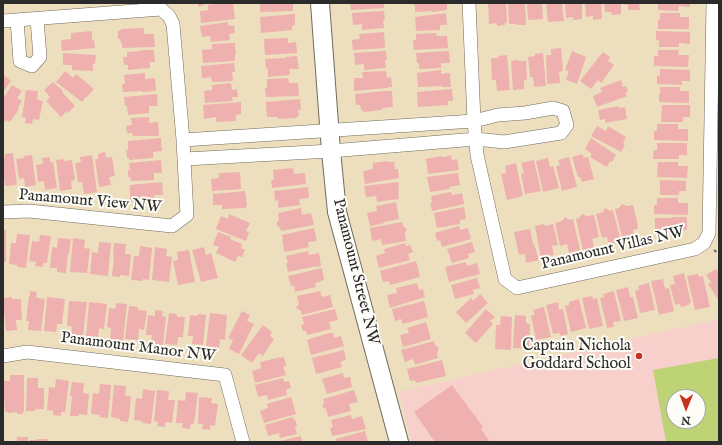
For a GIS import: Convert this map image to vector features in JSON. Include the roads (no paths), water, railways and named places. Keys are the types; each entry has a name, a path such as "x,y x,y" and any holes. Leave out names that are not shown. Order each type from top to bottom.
{"street":[{"name":"Panamount Street NW","path":"320,3 329,131 337,212 399,442"},
{"name":"Panamount Villas NW","path":"469,3 474,121 477,155 505,279 517,288 695,249 704,243 709,233 713,3"},
{"name":"Panamount View NW","path":"3,21 161,9 169,16 173,24 185,159 187,215 172,226 29,211 3,212"},
{"path":"17,20 20,61 32,66 40,57 37,19"},
{"path":"183,140 474,121 498,115 525,113 553,108 563,111 567,125 561,133 504,142 476,139 331,151 185,159"},
{"name":"Panamount Manor NW","path":"3,356 28,352 225,375 243,442"}],"place":[{"name":"Captain Nichola Goddard School","path":"639,356"}]}
